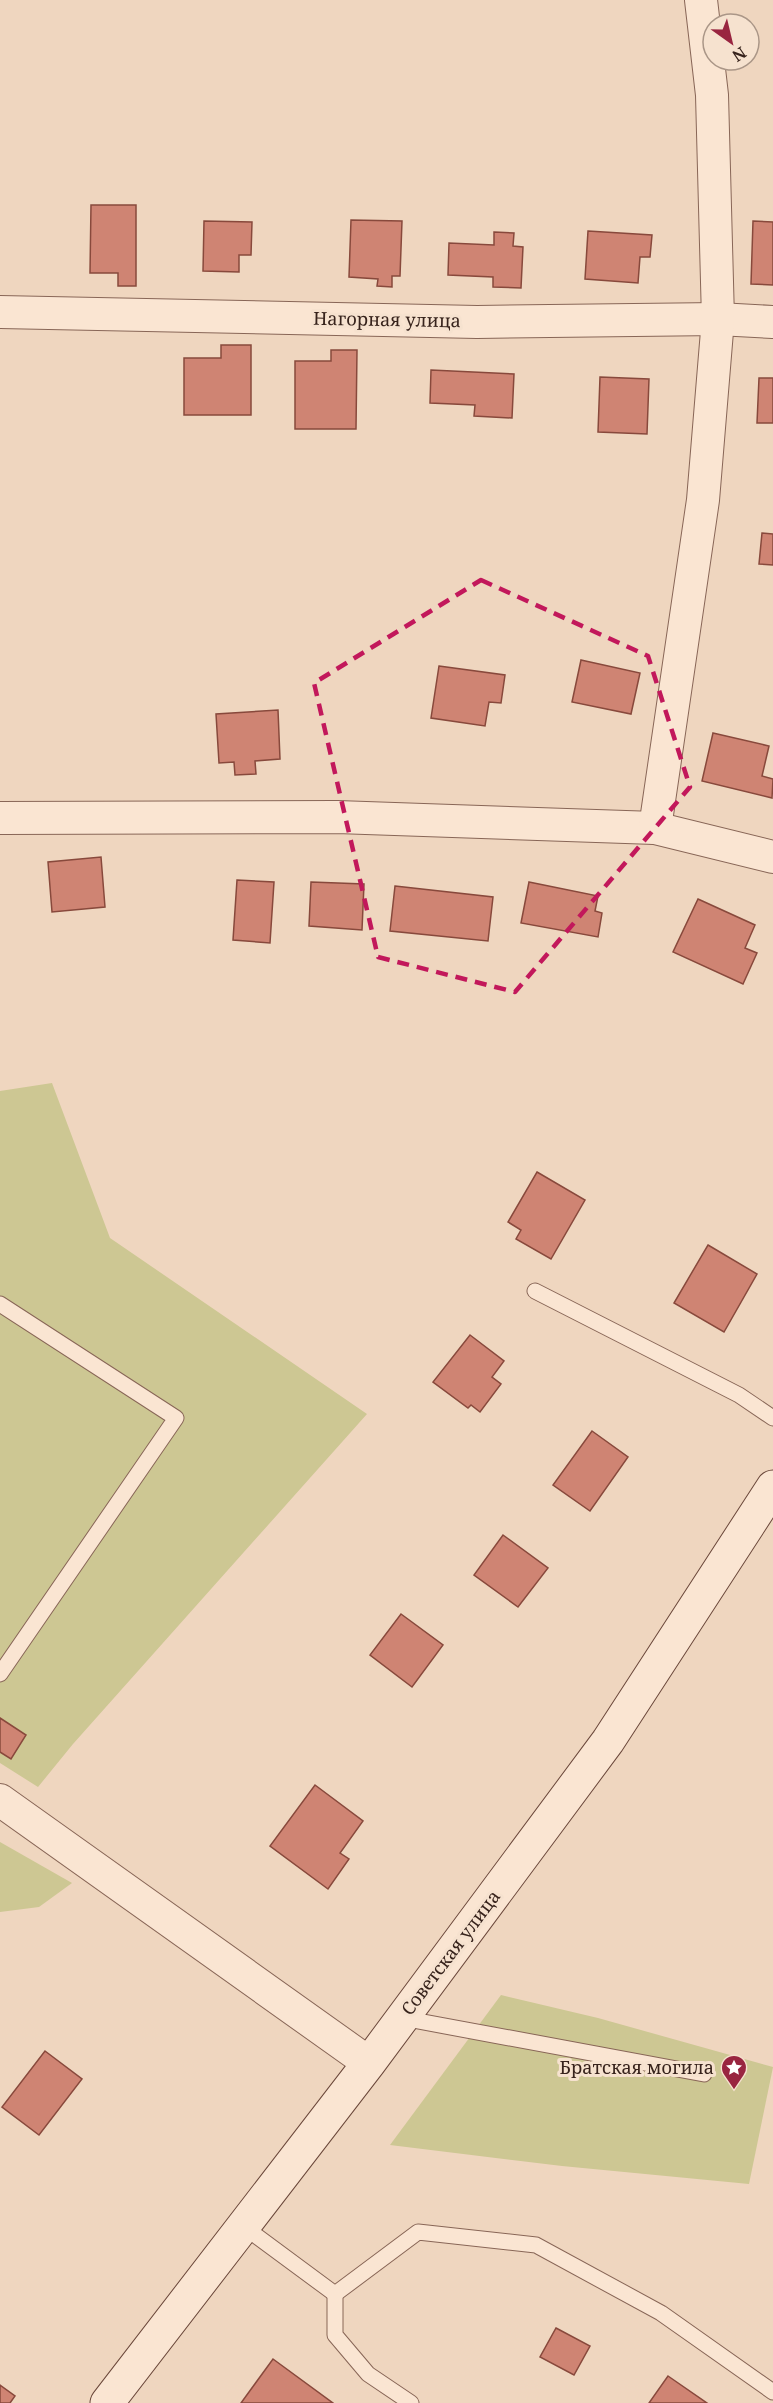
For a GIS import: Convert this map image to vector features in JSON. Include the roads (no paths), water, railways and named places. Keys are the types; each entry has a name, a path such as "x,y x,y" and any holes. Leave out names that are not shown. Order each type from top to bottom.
{"main road":[{"name":"Советская улица","path":"111,2401 402,2019 608,1741 773,1487"}],"street":[{"path":"655,828 703,500 718,319 712,95 701,0"},
{"name":"Нагорная улица","path":"0,312 477,322 718,319 773,322"},
{"path":"0,818 337,817 655,828 773,857"},
{"path":"0,1800 369,2062"}],"lane":[{"path":"535,1291 738,1395 773,1418"},
{"path":"0,1304 176,1418 0,1674"},
{"path":"402,2019 704,2074"},
{"path":"243,2226 335,2294"},
{"path":"335,2294 418,2232 536,2245 661,2313 773,2392"},
{"path":"335,2294 335,2335 368,2374 411,2403"}],"place":[{"name":"Братская могила","path":"734,2091"}]}
